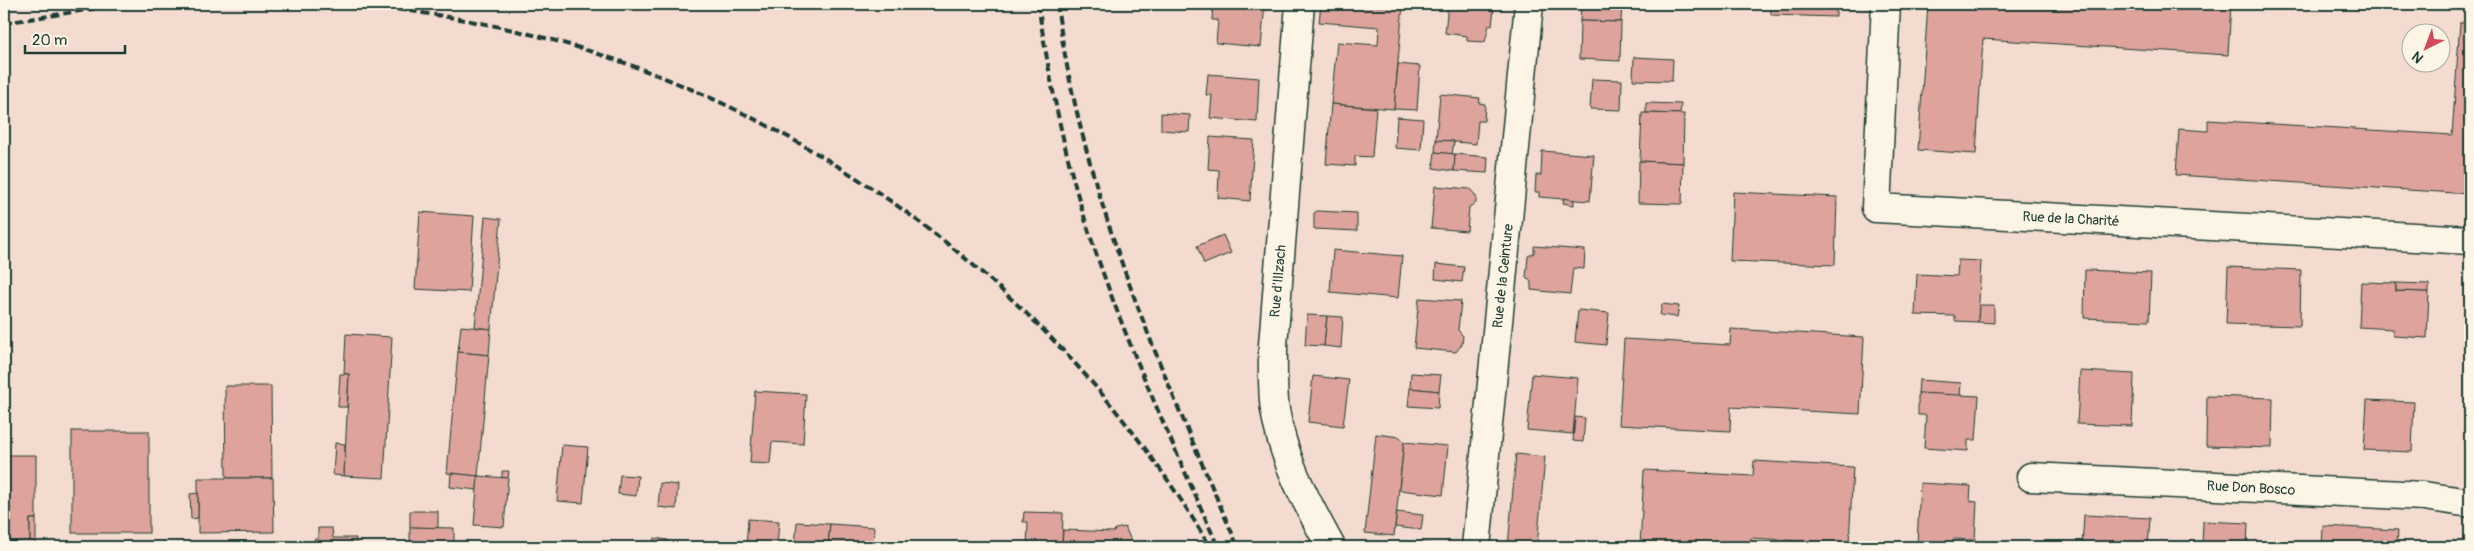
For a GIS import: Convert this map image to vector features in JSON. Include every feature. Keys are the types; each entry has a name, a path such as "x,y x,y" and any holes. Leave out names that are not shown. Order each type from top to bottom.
{"street":[{"name":"Rue d'Illzach","path":"1300,4 1273,345 1272,379 1275,409 1292,472 1331,547"},
{"name":"Rue de la Ceinture","path":"1476,547 1530,4"},
{"name":"Rue de la Charité","path":"1886,4 1876,208 2470,240"},
{"name":"Rue Don Bosco","path":"2031,478 2424,496 2470,503"}],"building":[{"path":"1213,4 1265,4 1261,47 1216,43 1218,20 1212,20"},
{"path":"1321,4 1403,4 1394,109 1331,104 1337,42 1378,45 1379,27 1319,22"},
{"path":"1448,4 1492,4 1491,9 1494,9 1492,25 1489,25 1485,42 1467,41 1467,36 1445,33"},
{"path":"1581,4 1622,4 1621,22 1580,21"},
{"path":"1771,4 1836,4 1836,17 1771,15"},
{"path":"1928,4 2231,4 2228,55 1983,39 1976,154 1918,150"},
{"path":"1580,21 1621,22 1620,61 1579,59"},
{"path":"2460,22 2470,22 2470,194 2176,175 2179,129 2208,131 2208,120 2452,135"},
{"path":"1634,57 1673,59 1672,81 1633,80"},
{"path":"1398,64 1420,66 1417,110 1394,109"},
{"path":"1208,74 1259,78 1257,122 1210,118 1212,95 1206,95"},
{"path":"1592,79 1622,80 1621,110 1590,109"},
{"path":"1440,94 1480,98 1479,103 1485,104 1484,121 1478,121 1476,144 1436,140"},
{"path":"1646,103 1681,104 1680,114 1646,113"},
{"path":"1331,104 1376,108 1372,157 1355,156 1355,166 1326,164"},
{"path":"1161,113 1190,115 1189,132 1161,130"},
{"path":"1642,113 1684,114 1683,163 1640,161"},
{"path":"1397,117 1423,119 1421,150 1395,148"},
{"path":"1210,137 1254,140 1250,201 1218,198 1219,170 1208,169"},
{"path":"1436,140 1454,141 1452,154 1435,152"},
{"path":"1542,151 1594,155 1590,201 1539,197 1539,192 1535,192 1536,175 1541,175"},
{"path":"1435,152 1455,154 1454,171 1433,168"},
{"path":"1455,154 1488,157 1487,173 1454,171"},
{"path":"1639,161 1683,163 1682,204 1638,203"},
{"path":"1435,186 1470,189 1476,196 1476,203 1469,207 1467,231 1431,228"},
{"path":"1733,192 1837,197 1835,265 1730,261"},
{"path":"1564,198 1574,200 1574,205 1563,203"},
{"path":"1317,211 1357,213 1357,231 1314,229 1314,213"},
{"path":"420,212 474,216 469,292 415,289"},
{"path":"485,217 501,219 491,329 475,327"},
{"path":"1223,235 1231,253 1204,264 1197,246"},
{"path":"1534,246 1585,250 1584,269 1573,268 1570,294 1531,290 1531,282 1526,277 1528,256 1534,253"},
{"path":"1333,250 1402,256 1398,298 1330,292"},
{"path":"1958,260 1981,261 1978,322 1955,321 1955,316 1915,315 1917,274 1957,276"},
{"path":"1436,264 1464,267 1462,282 1435,279"},
{"path":"2228,267 2301,270 2300,326 2226,324"},
{"path":"2085,270 2151,273 2149,321 2084,318"},
{"path":"2361,282 2396,283 2396,291 2429,292 2427,338 2393,336 2393,329 2359,327"},
{"path":"2396,283 2429,284 2429,292 2396,291"},
{"path":"1419,298 1461,301 1458,330 1463,336 1462,344 1456,352 1414,348"},
{"path":"1662,304 1679,306 1677,317 1660,315"},
{"path":"1979,305 1994,305 1994,323 1978,322"},
{"path":"1578,310 1609,313 1606,345 1575,342"},
{"path":"1307,315 1327,316 1324,346 1305,345"},
{"path":"1327,316 1343,317 1341,348 1324,346"},
{"path":"461,326 491,329 489,355 458,352"},
{"path":"1731,329 1864,337 1860,414 1731,407 1730,431 1619,425 1624,339 1730,345"},
{"path":"346,334 392,337 384,478 344,476 349,374 344,374"},
{"path":"458,352 489,355 478,476 447,473"},
{"path":"2080,371 2134,374 2132,426 2077,424"},
{"path":"1411,373 1441,375 1439,391 1410,388"},
{"path":"340,374 349,374 347,407 338,407"},
{"path":"1532,374 1578,378 1573,434 1527,430"},
{"path":"1313,376 1349,380 1343,426 1308,422"},
{"path":"1919,380 1961,383 1960,396 1918,393"},
{"path":"225,386 271,386 272,478 226,478"},
{"path":"1410,388 1439,391 1438,408 1408,406"},
{"path":"755,391 806,394 803,444 772,442 770,464 750,463"},
{"path":"1918,393 1979,396 1976,440 1968,440 1968,451 1924,448 1926,415 1918,415"},
{"path":"2207,396 2273,398 2272,448 2206,446"},
{"path":"2367,400 2414,402 2412,452 2364,450"},
{"path":"1575,417 1585,418 1583,442 1573,441"},
{"path":"2470,430 2470,455 2466,454"},
{"path":"72,431 149,431 149,533 72,533"},
{"path":"1376,434 1400,437 1404,442 1394,536 1365,533"},
{"path":"1404,442 1448,446 1443,495 1399,490"},
{"path":"335,443 345,444 344,476 333,475"},
{"path":"562,445 588,447 583,503 557,501"},
{"path":"1516,454 1545,457 1537,547 1508,547"},
{"path":"4,455 36,455 36,519 30,519 30,541 4,542"},
{"path":"1754,461 1853,467 1849,544 1751,538 1751,547 1640,547 1644,470 1753,476"},
{"path":"502,471 509,471 508,478 502,478"},
{"path":"451,473 478,476 477,490 450,487"},
{"path":"620,475 638,476 636,496 618,494"},
{"path":"478,476 508,478 504,527 474,525"},
{"path":"198,478 273,478 274,532 198,533"},
{"path":"660,483 678,485 676,509 658,507"},
{"path":"1920,483 1971,486 1970,501 1977,502 1975,540 1953,539 1953,547 1917,545"},
{"path":"198,493 198,518 191,519 190,494"},
{"path":"410,511 438,511 438,528 410,527"},
{"path":"1024,512 1063,513 1062,547 1027,547 1028,522 1023,522"},
{"path":"1397,512 1423,515 1421,530 1395,527"},
{"path":"2084,515 2150,518 2148,547 2082,547"},
{"path":"30,519 36,519 36,542 30,541"},
{"path":"748,519 779,521 777,547 746,547"},
{"path":"2203,521 2248,523 2247,547 2202,547"},
{"path":"797,522 830,524 828,547 795,547"},
{"path":"830,524 874,527 873,547 828,547"},
{"path":"2323,526 2398,530 2397,547 2322,547"},
{"path":"410,527 454,528 454,547 410,547"},
{"path":"1125,527 1134,547 1062,547 1063,530 1114,532 1115,529"},
{"path":"318,528 332,528 333,538 356,538 356,547 314,547 314,539 318,539"},
{"path":"654,538 668,540 667,547 653,547"},
{"path":"1403,541 1440,545 1440,547 1402,547"}],"railway":[{"path":"4,23 124,4"},
{"path":"350,4 458,19 511,29 563,43 662,77 758,121 849,173 935,234 1015,302 1088,378 1153,459 1210,547"},
{"path":"1038,4 1060,125 1078,196 1092,241 1142,374 1218,547"},
{"path":"1057,4 1069,75 1085,145 1105,214 1128,282 1154,348 1238,547"}]}
